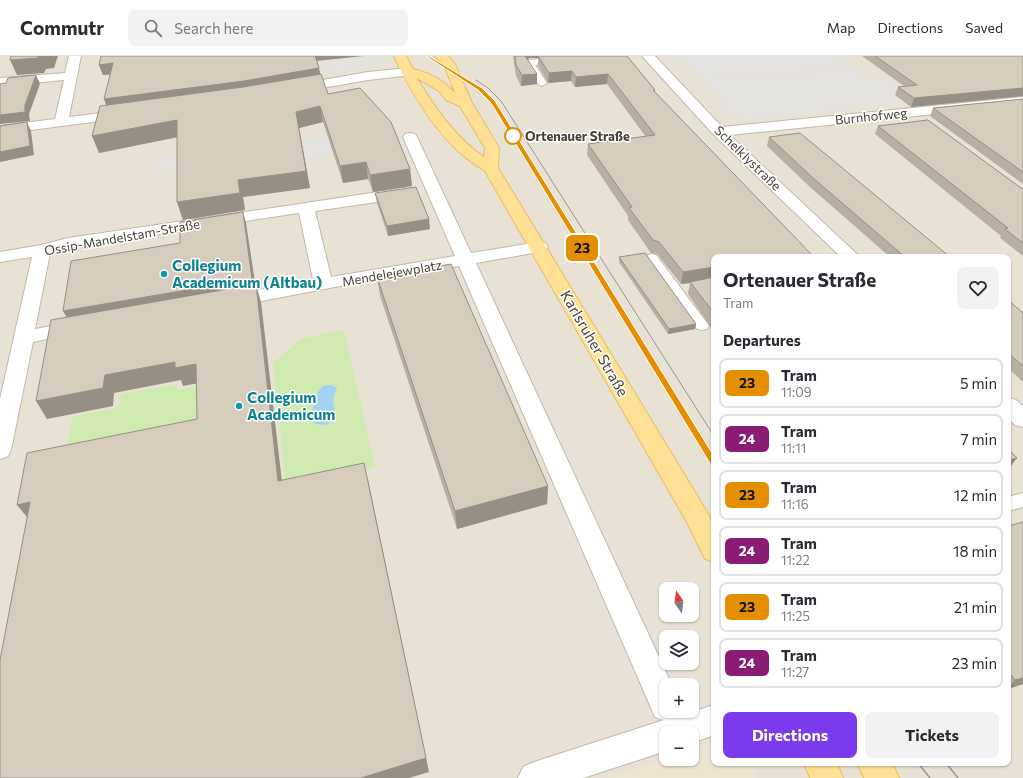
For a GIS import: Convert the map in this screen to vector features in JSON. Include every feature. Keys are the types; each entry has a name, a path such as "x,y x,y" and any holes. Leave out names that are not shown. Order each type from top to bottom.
{"main road":[{"name":"Karlsruher Straße","path":"400,56 431,109 449,132 467,151 491,168 698,519 711,545"},
{"path":"441,56 449,64 454,73 465,103 492,148 491,168"},
{"path":"408,72 423,75 444,88 451,97 465,103"},
{"name":"Karlsruher Straße","path":"698,519 711,538"},
{"path":"821,766 827,778"},
{"path":"875,766 883,778"}],"street":[{"path":"61,122 75,56"},
{"name":"Schelklystraße","path":"648,56 720,132 848,254"},
{"path":"284,91 374,75 408,72"},
{"path":"0,82 70,76"},
{"name":"Burnhofweg","path":"720,132 1023,101"},
{"path":"0,130 138,112"},
{"path":"913,112 932,126"},
{"path":"410,137 466,260 670,724"},
{"name":"Ossip-Mandelstam-Straße","path":"0,257 42,250 68,243 433,189"},
{"name":"Mendelejewplatz","path":"306,208 323,284 539,248"},
{"path":"0,450 4,414 24,337 42,250"},
{"path":"215,303 323,284"},
{"path":"24,337 92,325"},
{"path":"1011,408 1023,420"},
{"path":"534,778 670,724 711,720"}],"lane":[{"path":"542,83 529,63 568,59"},
{"path":"652,258 702,326"},
{"path":"676,291 691,288"},
{"path":"1011,503 1023,500"}],"shaded area":[{"path":"0,56 1023,56 1023,778 0,778"},
{"path":"668,56 838,56 853,67 701,81 681,61 671,59"},
{"path":"381,57 384,65 333,74 325,69 323,61"},
{"path":"852,69 868,80 890,78 910,94 896,95 906,103 738,121 728,112 718,108 718,104 723,99 705,81"},
{"path":"387,128 397,146 183,176 163,170 154,170 156,158"},
{"path":"711,744 711,766 751,766 757,778 606,778 659,761 659,766 699,766 699,748"}],"green space":[{"path":"344,330 375,467 286,488 273,363 303,338"},
{"path":"177,384 177,390 200,386 201,436 65,464 72,417 119,407 121,394"}],"water":[{"path":"325,385 332,385 337,388 333,400 335,415 334,420 326,425 315,424 313,420 313,410 317,394"}],"building":[{"path":"11,56 38,56 38,58 10,60"},
{"path":"101,56 315,56 319,68 244,81 104,99 113,63 99,65"},
{"path":"515,56 525,56 537,74 522,75 516,65"},
{"path":"538,56 627,56 655,90 653,90 811,254 711,254 711,267 683,272 659,242 653,240 629,208 632,207 588,144 655,135 608,74 576,77 572,71 549,73"},
{"path":"875,56 1023,56 1023,88 914,98 898,87 917,85"},
{"path":"321,74 328,94 360,88 391,122 410,169 370,175 366,162 340,166 320,106 296,112 306,171 238,180 240,193 177,202 177,120 92,136 100,106 243,87"},
{"path":"36,75 25,105 25,112 0,115 0,84 6,83 8,78"},
{"path":"1023,99 1023,172 933,108"},
{"path":"928,120 1023,189 1023,243 1005,229 1008,228 878,126"},
{"path":"27,122 30,146 0,152 0,126"},
{"path":"800,133 946,254 902,254 813,178 769,137"},
{"path":"416,187 429,219 387,226 375,193"},
{"name":"Collegium Academicum (Altbau)","path":"243,212 252,279 63,311 71,261 180,243 180,222"},
{"path":"645,253 696,324 669,329 619,257"},
{"path":"451,264 548,486 455,511 377,277"},
{"path":"711,278 711,309 690,282"},
{"path":"256,284 278,481 364,463 426,758 361,778 0,778 0,660 30,502 17,505 27,453 197,419 196,364 175,368 175,362 105,375 103,388 36,401 51,320"},
{"path":"1011,303 1023,313 1023,366 1011,356"},
{"path":"1011,452 1017,458 1011,459"},
{"path":"1023,522 1023,678 1015,680 1011,675 1011,525"}],"tram line":[{"path":"428,56 480,89 493,102 711,458"},
{"name":"23","path":"428,56 480,89 493,102 711,458"},
{"path":"476,80 488,88 501,101 711,431"},
{"path":"920,766 930,778"},
{"path":"948,766 958,778"}],"place":[{"name":"Ortenauer Straße","path":"513,136"},
{"name":"Collegium Academicum (Altbau)","path":"164,274"},
{"name":"Collegium Academicum","path":"239,406"}]}
